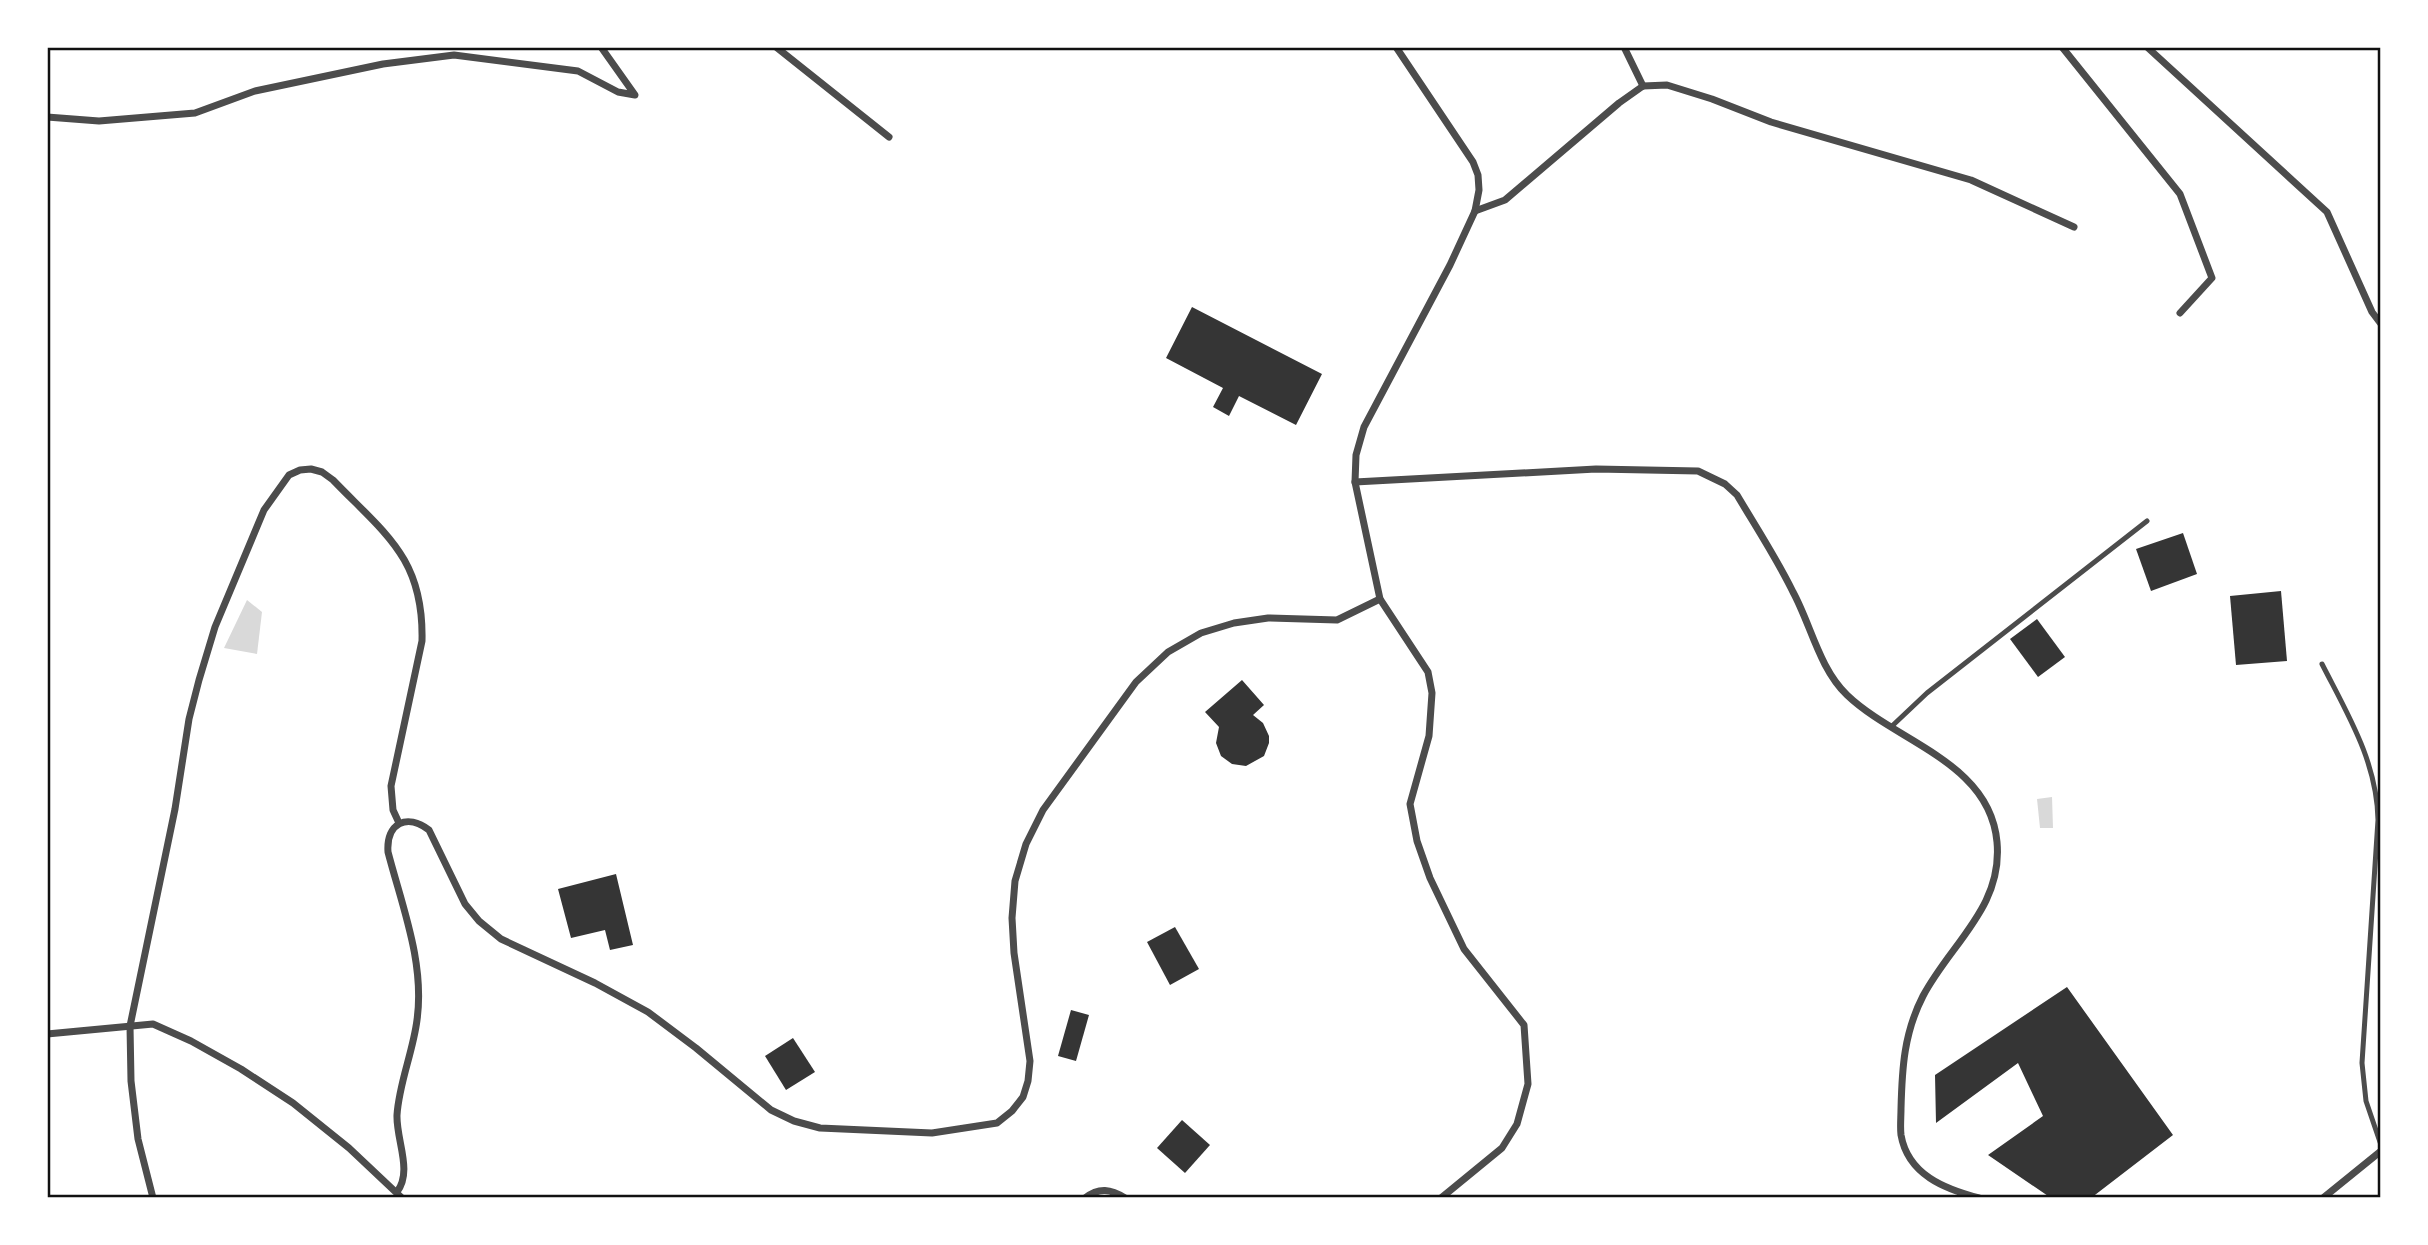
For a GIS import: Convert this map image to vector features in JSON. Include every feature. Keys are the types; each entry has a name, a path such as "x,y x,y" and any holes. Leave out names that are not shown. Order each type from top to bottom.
{"street":[{"path":"47,117 99,121 195,113 255,91 383,64 454,55 578,71 618,92 635,95 601,47"},
{"path":"776,47 889,137"},
{"path":"1396,47 1473,162 1478,175 1479,190 1475,211 1450,265 1364,427 1356,455 1355,482 1380,599 1428,672 1432,693 1429,736 1410,804 1417,841 1430,878 1464,948 1524,1025 1528,1084 1517,1124 1502,1148 1441,1198"},
{"path":"1624,47 1643,86"},
{"path":"2062,47 2180,194 2212,278 2180,313"},
{"path":"2147,47 2327,212 2372,312 2381,324"},
{"path":"1475,211 1506,200 1619,103 1643,86 1667,85 1771,122 1971,180 2074,227"},
{"path":"1355,482 1596,469 1698,471 1712,476 1737,495 1794,592 1829,674 1846,694 1942,759 1971,783 1989,810 1997,839 1998,866 1992,891 1981,912 1942,964 1923,997 1909,1030 1902,1062 1901,1135 1908,1153 1916,1167 1932,1182 1979,1198"},
{"path":"153,1198 138,1139 131,1081 130,1026 175,809 190,719 198,680 215,627 264,510 289,475 300,470 322,472 399,549 419,594 422,641 391,786 393,810 399,823"},
{"path":"47,1034 153,1024 191,1041 293,1103 349,1148 400,1195 405,1178 397,1130 398,1110 418,1019 419,980 414,948 387,840 399,823 409,821 419,822 429,830 465,904 479,921 501,939 596,983 648,1012 771,1111 820,1128 932,1133 997,1123 1012,1111 1023,1097 1028,1082 1030,1061 1014,953 1012,918 1016,881 1026,844 1043,810 1136,682 1168,652 1201,633 1234,623 1268,618 1337,620 1380,599"},
{"path":"2323,1198 2381,1151"},
{"path":"1085,1198 1094,1191 1112,1190 1125,1198"}],"lane":[{"path":"1891,727 1927,693 2147,522"},
{"path":"2322,664 2364,747 2376,787 2378,820 2362,1063 2366,1101 2381,1145"}],"shaded area":[{"path":"247,600 262,612 257,654 224,648"},
{"path":"2052,797 2053,828 2040,828 2037,799"}],"building":[{"path":"1192,307 1322,374 1296,425 1239,396 1229,416 1213,407 1223,388 1166,358"},
{"path":"2183,533 2197,574 2151,591 2136,549"},
{"path":"2281,591 2287,661 2236,665 2230,596"},
{"path":"2037,619 2065,657 2038,677 2010,639"},
{"path":"1242,680 1264,705 1253,715 1263,723 1269,736 1264,756 1246,766 1232,764 1221,756 1216,743 1219,727 1205,712"},
{"path":"616,874 633,945 610,950 605,930 571,938 558,889"},
{"path":"1175,927 1199,969 1170,985 1147,942"},
{"path":"2067,987 2173,1135 2091,1198 2051,1198 1988,1155 2043,1116 2018,1063 1936,1123 1935,1075"},
{"path":"1071,1010 1089,1015 1076,1061 1058,1056"},
{"path":"793,1038 815,1072 786,1090 765,1056"},
{"path":"1182,1120 1210,1145 1185,1173 1157,1148"}]}
